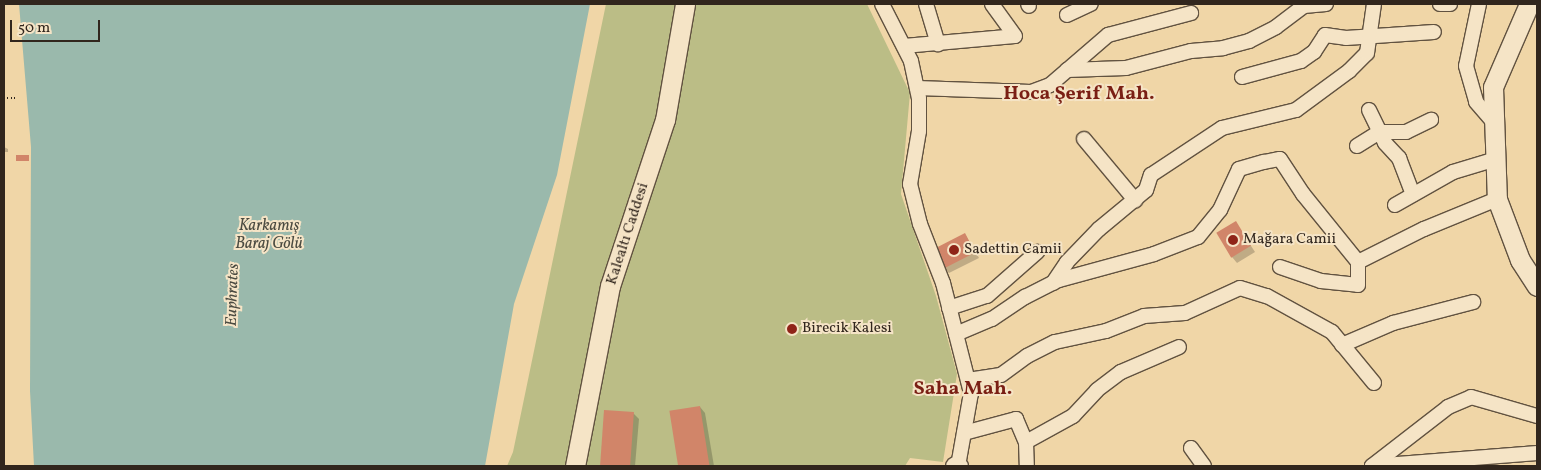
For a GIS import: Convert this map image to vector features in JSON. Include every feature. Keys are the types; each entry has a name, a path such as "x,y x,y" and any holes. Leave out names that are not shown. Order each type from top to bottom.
{"street":[{"name":"Kalealtı Caddesi","path":"575,466 610,286 666,120 685,4"},
{"path":"882,4 911,61 917,88 919,131 910,184 920,224 949,308 971,393 957,466"},
{"path":"926,4 938,44"},
{"path":"904,46 1015,36 992,4"},
{"path":"1067,15 1091,4"},
{"path":"1067,70 1126,68 1191,51 1232,46 1249,41 1276,27 1304,6 1326,4"},
{"path":"1053,283 1067,262 1146,190 1150,175 1222,128 1296,110 1349,71 1367,53 1371,37 1374,4"},
{"path":"1440,4 1450,4"},
{"path":"1479,4 1466,66 1476,102 1494,123"},
{"path":"1529,4 1493,87 1494,123 1498,199 1520,260 1537,286"},
{"path":"917,88 1031,92 1050,85 1108,36 1191,13"},
{"path":"1242,77 1301,61 1314,52 1325,34 1371,37 1434,32"},
{"path":"1369,110 1379,132 1399,158 1414,194"},
{"path":"1357,146 1379,132 1406,132 1431,120"},
{"path":"1084,139 1135,200"},
{"path":"956,334 992,319 1053,283 1154,254 1198,237 1220,210 1239,170 1280,159 1303,194 1358,262 1358,285 1321,281 1280,267"},
{"path":"1396,205 1453,172 1496,159"},
{"path":"1358,262 1424,229 1498,199"},
{"path":"949,308 987,296 1036,252"},
{"path":"968,380 1001,376 1027,356 1055,342 1106,331 1144,316 1185,313 1240,288 1267,296 1332,332 1374,383"},
{"path":"1342,345 1393,323 1474,302"},
{"path":"1026,442 1073,416 1096,390 1121,372 1179,347"},
{"path":"1372,466 1448,407 1471,397 1537,416"},
{"path":"964,433 1016,419 1026,442 1027,466"},
{"path":"1191,448 1204,466"},
{"path":"1372,466 1537,453"}],"path":[{"path":"4,98 18,98"}],"green space":[{"path":"606,4 867,4 910,93 901,194 936,296 957,374 943,462 910,458 905,466 507,466 513,452"}],"water":[{"name":"Karkamış Baraj Gölü","path":"19,4 590,4 557,175 514,304 485,466 34,466 30,391 31,147"}],"building":[{"path":"16,155 29,155 29,161 16,161"},
{"name":"Mağara Camii","path":"1236,221 1251,246 1231,258 1216,233"},
{"name":"Sadettin Camii","path":"965,233 975,253 944,268 934,249"},
{"path":"700,406 710,466 678,466 669,411"},
{"path":"604,410 634,412 630,466 600,466"}],"place":[{"name":"Mağara Camii","path":"1233,240"},
{"name":"Sadettin Camii","path":"954,250"},
{"name":"Birecik Kalesi","path":"792,329"}],"district":[{"name":"Hoca Şerif Mah.","path":"1079,94"},
{"name":"Saha Mah.","path":"963,389"}],"water label":[{"name":"Euphrates","path":"233,295"}]}
